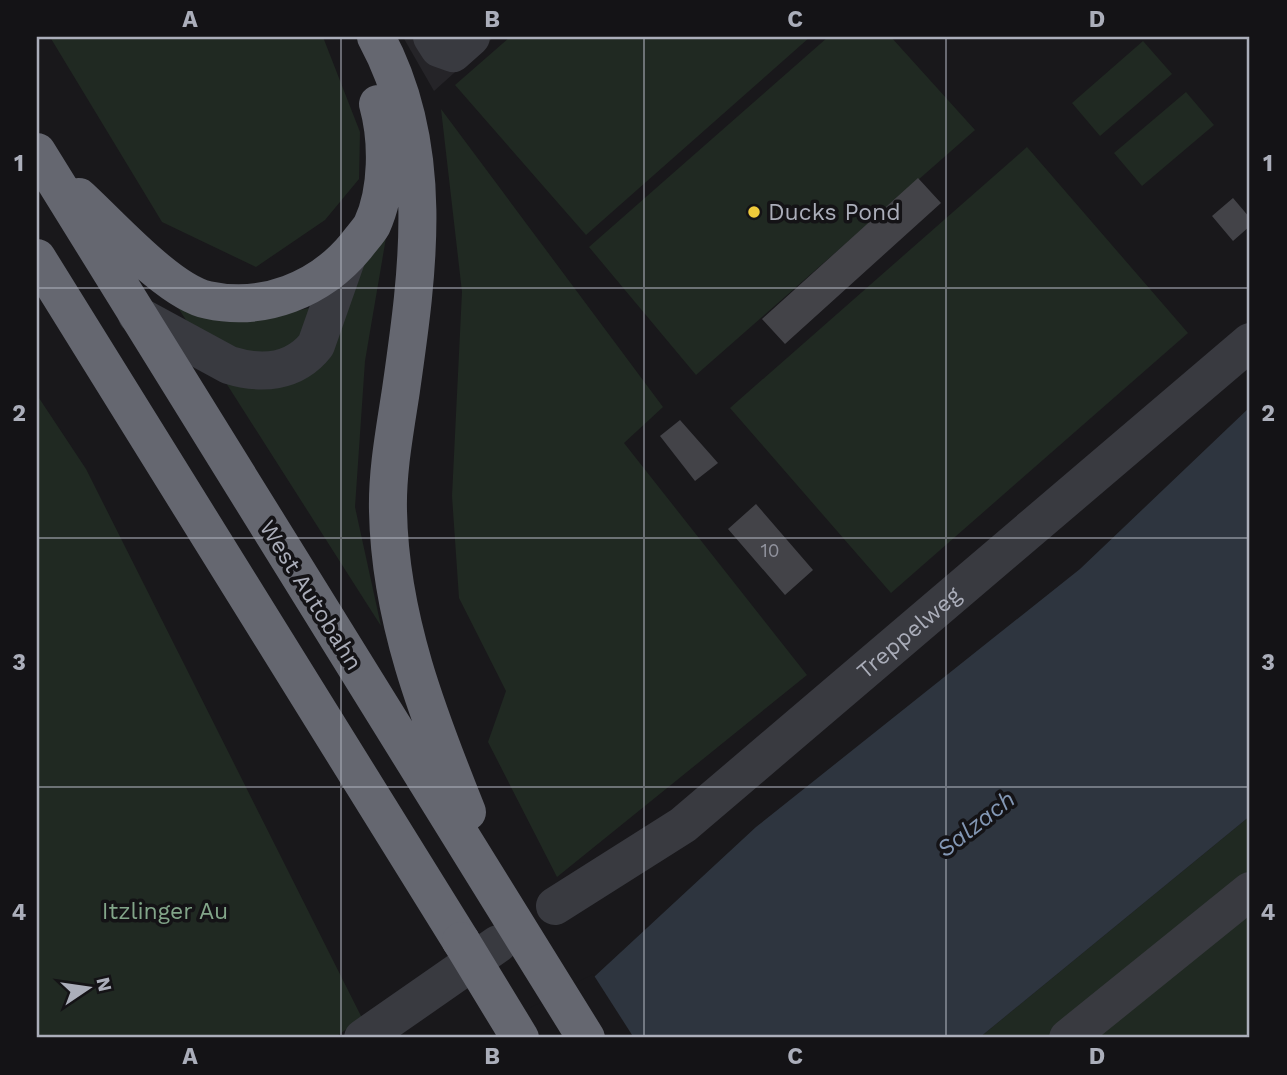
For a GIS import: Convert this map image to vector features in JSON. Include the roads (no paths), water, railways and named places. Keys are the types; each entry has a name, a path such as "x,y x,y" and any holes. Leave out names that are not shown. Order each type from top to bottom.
{"highway":[{"path":"41,159 174,284 206,300 248,305 284,298 319,279 347,257 372,225 383,181 385,147 371,80 352,37"},
{"path":"376,37 398,89 418,185 417,278 394,436 387,508 393,585 405,642 434,731 488,932"},
{"name":"West Autobahn","path":"41,159 137,315 488,932 520,1038"},
{"name":"West Autobahn","path":"37,258 488,932 586,1038"}],"lane":[{"path":"432,37 439,48 453,52 471,37"},
{"path":"137,315 229,365 253,371 280,369 307,357 316,345 347,257"},
{"name":"Treppelweg","path":"555,906 683,825 1250,342"},
{"path":"1068,1038 1250,891"},
{"path":"363,1038 488,932"}],"water":[{"name":"Salzach","path":"1250,407 1250,816 979,1038 482,1038 594,977 756,827 1080,569"}],"place":[{"name":"Ducks Pond","path":"754,212"}],"park label":[{"name":"Itzlinger Au","path":"165,911"}]}
